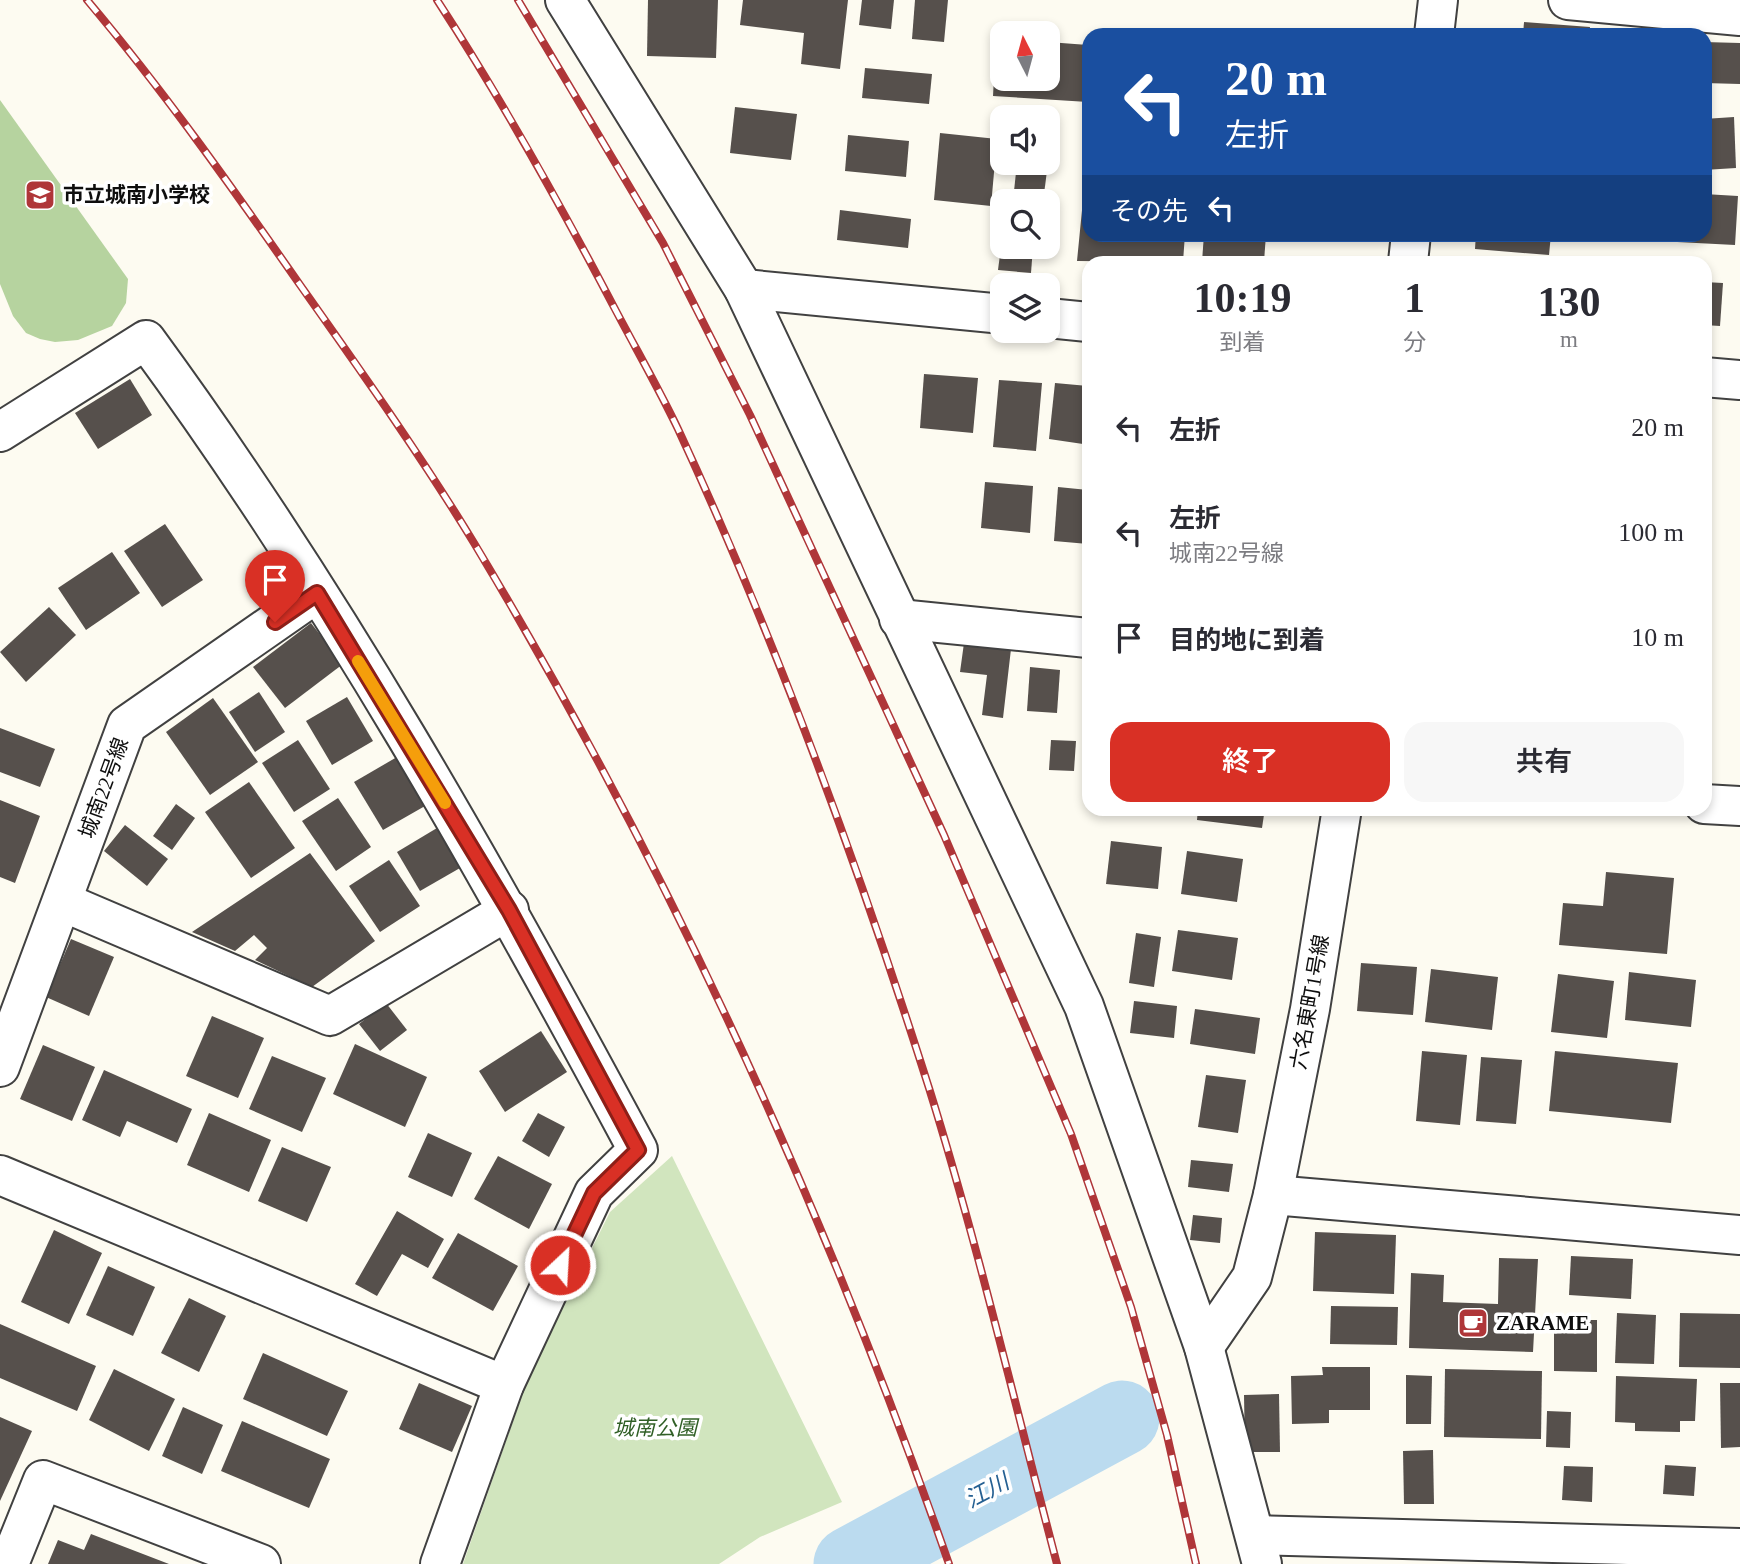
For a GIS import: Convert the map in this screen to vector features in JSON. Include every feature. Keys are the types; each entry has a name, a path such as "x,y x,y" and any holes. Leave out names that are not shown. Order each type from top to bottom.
{"street":[{"path":"565,0 744,289 1084,1006 1204,1347 1258,1550 1740,1548"},
{"path":"1435,28 1438,0"},
{"path":"1568,0 1740,16"},
{"path":"744,289 990,313"},
{"path":"1060,319 1082,321"},
{"path":"0,432 146,340 212,430 317,593 509,910 638,1150 594,1193 504,1385 440,1564"},
{"path":"1712,378 1740,380"},
{"name":"城南22号線","path":"0,1068 127,725 317,593"},
{"path":"899,619 1082,637"},
{"path":"1712,804 1740,806"},
{"name":"六名東町1号線","path":"1204,1347 1252,1277 1273,1195 1310,1009 1341,816"},
{"path":"63,902 330,1016 509,910"},
{"path":"0,1175 504,1385"},
{"path":"1273,1195 1740,1234"},
{"path":"9,1564 43,1480 261,1564"}],"green space":[{"name":"市立城南小学校","path":"0,100 128,279 126,303 112,326 78,340 55,342 26,333 13,316 0,284"},
{"name":"城南公園","path":"672,1156 842,1502 760,1537 719,1564 463,1564 529,1375 610,1212"}],"building":[{"path":"648,0 718,0 716,58 647,56"},
{"path":"743,0 848,0 840,69 801,64 804,33 740,25"},
{"path":"862,0 894,0 891,29 859,25"},
{"path":"915,0 948,0 944,42 912,39"},
{"path":"1524,22 1590,27 1590,28 1524,28"},
{"path":"1712,42 1740,43 1740,84 1712,83"},
{"path":"1060,43 1082,45 1082,102 993,96 993,91 1060,91"},
{"path":"865,68 932,74 929,104 862,98"},
{"path":"735,107 797,114 791,160 730,153"},
{"path":"1734,117 1736,168 1712,170 1712,118"},
{"path":"940,133 990,138 990,175 994,175 990,206 934,200"},
{"path":"848,135 909,141 906,177 845,171"},
{"path":"1016,175 1046,175 1045,189 1014,189"},
{"path":"1712,194 1738,196 1735,245 1677,242 1712,242"},
{"path":"840,210 911,219 908,248 837,240"},
{"path":"1082,210 1082,242 1184,242 1183,256 1082,256 1082,261 1077,261"},
{"path":"1203,242 1265,242 1264,256 1202,256"},
{"path":"1475,242 1550,242 1549,255 1475,249"},
{"path":"999,259 1032,259 1031,273 998,270"},
{"path":"1712,282 1723,283 1720,326 1712,326"},
{"path":"924,374 978,378 973,433 920,428"},
{"path":"130,379 152,415 98,449 75,413"},
{"path":"999,380 1042,383 1036,451 993,447"},
{"path":"1055,383 1082,385 1082,444 1049,439"},
{"path":"985,482 1033,486 1030,533 981,528"},
{"path":"1058,487 1082,489 1082,543 1054,541"},
{"path":"165,524 203,580 162,607 124,551"},
{"path":"112,552 140,593 86,630 58,588"},
{"path":"49,607 76,635 26,682 0,652"},
{"path":"311,623 343,664 285,708 253,667"},
{"path":"964,643 1011,649 1003,718 982,715 987,675 960,672"},
{"path":"1030,667 1060,670 1057,713 1027,711"},
{"path":"259,692 285,732 255,752 229,712"},
{"path":"347,697 373,741 332,765 306,721"},
{"path":"213,698 258,762 210,795 166,732"},
{"path":"0,728 55,749 40,787 0,772"},
{"path":"298,740 330,789 294,812 262,763"},
{"path":"1051,740 1076,741 1074,771 1049,770"},
{"path":"397,757 425,806 383,830 354,782"},
{"path":"249,782 295,848 251,878 205,812"},
{"path":"338,798 371,847 336,871 302,821"},
{"path":"0,800 40,816 15,883 0,877"},
{"path":"176,804 195,818 172,850 153,836"},
{"path":"1197,816 1264,816 1262,828 1197,820"},
{"path":"125,825 168,859 147,886 104,851"},
{"path":"437,828 460,868 420,891 397,852"},
{"path":"1111,841 1162,847 1158,889 1106,884"},
{"path":"1187,851 1243,859 1237,902 1181,894"},
{"path":"310,853 375,941 312,987 255,960 267,948 254,935 235,951 192,932"},
{"path":"389,860 420,906 380,932 349,886"},
{"path":"1606,872 1674,878 1667,954 1559,945 1563,903 1603,906"},
{"path":"1178,930 1238,938 1232,980 1172,971"},
{"path":"1136,933 1161,937 1154,987 1129,983"},
{"path":"71,939 114,957 89,1016 46,997"},
{"path":"1361,963 1417,967 1413,1015 1357,1011"},
{"path":"1431,969 1498,977 1492,1030 1425,1022"},
{"path":"1629,972 1696,980 1691,1027 1625,1020"},
{"path":"1558,974 1614,981 1607,1038 1551,1032"},
{"path":"1134,1001 1177,1006 1174,1038 1130,1033"},
{"path":"386,1003 407,1030 380,1051 359,1024"},
{"path":"1195,1009 1260,1018 1255,1054 1190,1044"},
{"path":"212,1016 264,1038 238,1098 186,1076"},
{"path":"541,1031 567,1072 505,1112 479,1071"},
{"path":"355,1044 427,1077 405,1127 333,1094"},
{"path":"43,1045 95,1067 72,1121 20,1099"},
{"path":"1422,1051 1467,1055 1460,1125 1416,1121"},
{"path":"1555,1051 1678,1063 1671,1123 1549,1111"},
{"path":"272,1056 326,1078 302,1132 249,1109"},
{"path":"1481,1057 1522,1060 1516,1124 1476,1121"},
{"path":"104,1070 192,1109 177,1143 127,1121 120,1137 82,1120"},
{"path":"1206,1075 1246,1080 1238,1133 1198,1127"},
{"path":"209,1113 271,1140 249,1192 187,1165"},
{"path":"538,1113 565,1127 549,1157 522,1141"},
{"path":"428,1133 472,1153 452,1197 408,1177"},
{"path":"282,1147 331,1167 307,1222 258,1201"},
{"path":"498,1156 552,1184 529,1229 474,1199"},
{"path":"1191,1160 1233,1164 1229,1192 1188,1187"},
{"path":"397,1211 444,1239 428,1268 402,1254 377,1296 355,1284"},
{"path":"1193,1215 1222,1218 1220,1243 1190,1240"},
{"path":"54,1230 102,1253 69,1324 21,1302"},
{"path":"1315,1232 1396,1235 1394,1294 1313,1291"},
{"path":"458,1233 518,1266 493,1311 432,1278"},
{"path":"1571,1256 1633,1259 1631,1299 1569,1295"},
{"path":"1499,1258 1538,1259 1533,1352 1409,1348 1411,1273 1444,1275 1443,1302 1498,1304"},
{"path":"108,1266 155,1287 133,1336 86,1315"},
{"path":"189,1298 226,1316 199,1372 161,1353"},
{"path":"1331,1306 1398,1307 1397,1345 1330,1344"},
{"path":"1617,1313 1656,1315 1654,1364 1615,1363"},
{"path":"1680,1313 1740,1314 1740,1368 1679,1367"},
{"path":"1554,1320 1597,1320 1597,1372 1554,1371"},
{"path":"0,1324 96,1366 77,1411 0,1378"},
{"path":"263,1353 348,1391 327,1436 243,1399"},
{"path":"1322,1367 1370,1367 1370,1410 1329,1410 1329,1423 1292,1424 1291,1376 1323,1375"},
{"path":"114,1369 175,1399 149,1451 89,1420"},
{"path":"1445,1369 1542,1371 1541,1439 1444,1437"},
{"path":"1406,1375 1432,1376 1431,1424 1406,1424"},
{"path":"1616,1376 1697,1379 1695,1421 1680,1421 1680,1432 1635,1431 1635,1423 1615,1422"},
{"path":"419,1383 472,1406 452,1452 399,1429"},
{"path":"1720,1383 1740,1383 1740,1447 1721,1448"},
{"path":"1279,1394 1280,1452 1245,1452 1244,1395"},
{"path":"183,1407 223,1425 202,1474 162,1456"},
{"path":"1547,1411 1571,1412 1570,1448 1546,1447"},
{"path":"0,1417 32,1431 0,1501"},
{"path":"242,1421 330,1459 309,1508 221,1471"},
{"path":"1433,1450 1434,1504 1404,1504 1403,1451"},
{"path":"1665,1465 1696,1467 1694,1496 1663,1494"},
{"path":"1564,1466 1593,1467 1592,1502 1562,1500"},
{"path":"91,1534 169,1564 48,1564 58,1540 84,1550"}],"waterway":[{"name":"江川","path":"851,1564 1122,1418"}],"railway":[{"path":"87,0 196,139 388,411 474,543 545,665 677,914 738,1042 850,1300 949,1564"},
{"path":"437,0 530,153 663,399 714,509 782,672 874,921 929,1088 980,1266 1057,1564"},
{"path":"518,0 663,243 750,415 944,835 1071,1134 1131,1307 1167,1435 1196,1564"}],"slow traffic":[{"path":"358,661 445,803"}],"place":[{"name":"市立城南小学校","path":"40,195"},
{"name":"ZARAME","path":"1473,1323"}],"route":[{"path":"275,622 317,593 509,910 638,1150 594,1193 560,1265"}]}
